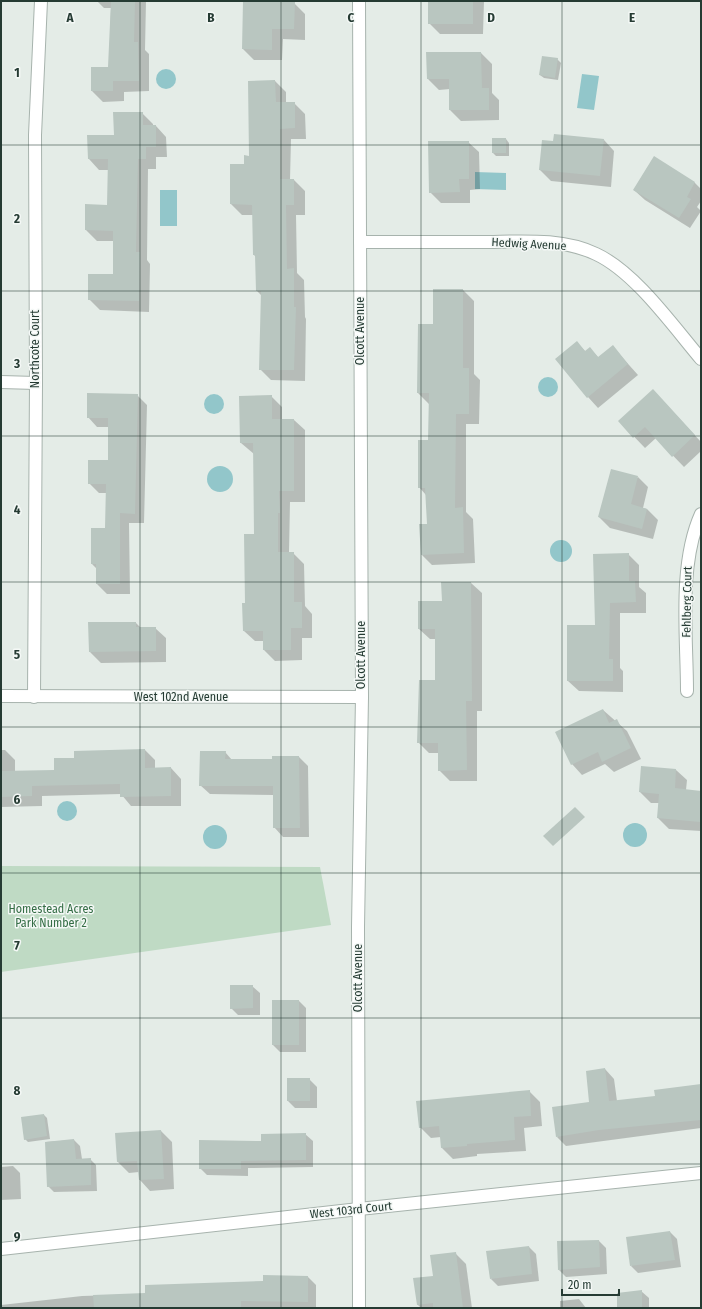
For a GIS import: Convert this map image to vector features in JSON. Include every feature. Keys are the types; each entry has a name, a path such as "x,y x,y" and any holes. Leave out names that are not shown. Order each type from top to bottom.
{"street":[{"name":"Northcote Court","path":"34,696 36,383 34,135 41,1"},
{"name":"Olcott Avenue","path":"359,1 362,697 358,927 359,1308"},
{"name":"Hedwig Avenue","path":"360,242 532,242 576,247 596,254 629,278 701,359"},
{"path":"1,382 36,383"},
{"name":"Fehlberg Court","path":"687,691 686,568 693,534 701,514"},
{"name":"West 102nd Avenue","path":"1,696 362,697"},
{"name":"West 103rd Court","path":"1,1249 701,1173"}],"green space":[{"name":"Homestead Acres Park Number 2","path":"1,866 320,867 331,925 1,972"}],"water":[{"path":"166,69 173,72 176,79 173,86 166,89 159,86 156,79 159,72"},
{"path":"582,74 599,76 594,110 577,108"},
{"path":"475,172 506,173 506,190 475,189"},
{"path":"160,190 177,190 177,226 160,226"},
{"path":"548,377 555,380 558,387 555,394 548,397 541,394 538,387 541,380"},
{"path":"210,394 218,394 224,400 224,408 218,414 210,414 204,408 204,400"},
{"path":"220,466 229,470 233,479 229,488 220,492 211,488 207,479 211,470"},
{"path":"557,540 565,540 572,547 572,555 565,562 557,562 550,555 550,547"},
{"path":"67,801 74,804 77,811 74,818 67,821 60,818 57,811 60,804"},
{"path":"635,823 640,824 646,830 646,840 640,846 635,847 630,846 624,840 623,835 624,830 630,824"},
{"path":"215,825 223,829 227,837 223,845 215,849 207,845 203,837 207,829"}],"building":[{"path":"111,1 135,1 134,42 138,42 139,81 113,81 113,91 91,91 91,67 108,67"},
{"path":"243,1 295,2 294,29 272,29 272,50 242,49"},
{"path":"428,1 473,1 473,24 428,24"},
{"path":"426,52 481,52 482,88 489,88 489,110 449,110 449,79 427,79"},
{"path":"542,56 558,58 555,78 539,75"},
{"path":"275,80 276,102 295,102 295,128 280,129 280,179 294,179 294,205 286,205 287,269 294,268 294,307 296,307 294,370 259,370 261,291 256,291 255,255 253,255 252,205 230,204 230,164 244,164 244,155 249,156 248,81"},
{"path":"113,112 143,112 143,125 156,125 156,147 146,147 146,159 138,159 136,252 140,252 139,301 88,300 88,274 113,274 113,231 85,230 85,204 107,205 108,159 88,159 87,135 114,135"},
{"path":"554,134 604,139 600,176 539,170 542,140 553,141"},
{"path":"492,138 506,138 506,153 492,153"},
{"path":"428,141 469,141 469,179 459,179 460,192 429,193"},
{"path":"654,156 695,182 687,197 691,199 679,218 633,190"},
{"path":"433,289 463,289 463,368 469,368 469,414 456,414 455,508 463,507 464,553 421,555 419,524 427,524 425,488 418,488 418,440 428,440 429,393 417,393 418,324 433,324"},
{"path":"577,341 585,351 590,347 598,357 613,345 628,364 587,398 555,359"},
{"path":"653,389 695,435 672,457 645,427 633,438 618,421"},
{"path":"87,393 138,394 135,514 120,513 120,584 96,584 96,564 91,564 91,528 105,528 106,484 88,484 88,460 108,460 108,418 87,418"},
{"path":"272,395 272,419 294,419 294,491 279,491 280,513 278,513 278,552 294,552 294,602 302,602 302,628 291,628 291,650 263,650 263,631 243,631 242,603 245,603 244,534 254,534 253,443 240,443 239,396"},
{"path":"611,469 638,476 631,504 647,509 642,529 598,517"},
{"path":"629,553 629,581 635,581 636,602 610,603 609,659 613,659 613,681 567,681 567,625 595,625 593,554"},
{"path":"441,582 471,582 472,701 466,701 467,770 438,771 438,743 417,743 419,680 435,680 435,629 418,629 418,601 442,601"},
{"path":"88,622 136,622 136,627 156,627 156,651 89,652"},
{"path":"603,709 609,723 617,719 631,748 602,762 598,752 571,765 555,732"},
{"path":"145,749 145,768 171,767 171,796 120,797 120,784 32,786 32,796 1,797 1,771 54,770 54,758 74,758 74,751"},
{"path":"200,751 226,751 225,759 272,759 272,756 299,756 300,828 273,828 273,786 199,786"},
{"path":"641,766 676,769 675,788 701,791 700,822 657,818 659,794 639,792"},
{"path":"575,807 585,817 553,846 543,836"},
{"path":"230,985 253,985 253,1008 230,1009"},
{"path":"272,1000 299,1000 299,1045 272,1045"},
{"path":"605,1068 609,1101 655,1096 654,1090 701,1084 701,1120 599,1130 556,1137 552,1107 589,1102 586,1071"},
{"path":"287,1078 310,1078 310,1101 287,1101"},
{"path":"530,1090 531,1116 514,1117 515,1140 441,1148 439,1126 419,1128 416,1101"},
{"path":"44,1114 47,1136 24,1140 21,1117"},
{"path":"161,1130 164,1179 139,1180 137,1161 117,1162 115,1133"},
{"path":"306,1133 306,1160 241,1161 241,1169 199,1169 199,1140 261,1141 261,1134"},
{"path":"74,1139 76,1159 91,1158 91,1185 47,1187 45,1142"},
{"path":"670,1231 675,1260 630,1266 626,1237"},
{"path":"599,1240 600,1267 558,1270 557,1241"},
{"path":"529,1246 532,1274 490,1279 486,1251"},
{"path":"456,1252 463,1308 433,1308 433,1303 417,1305 413,1278 433,1276 430,1255"},
{"path":"263,1275 308,1276 308,1302 241,1301 241,1308 94,1308 93,1295 145,1293 145,1285 263,1281"},
{"path":"642,1290 642,1308 617,1308 617,1293"}]}
